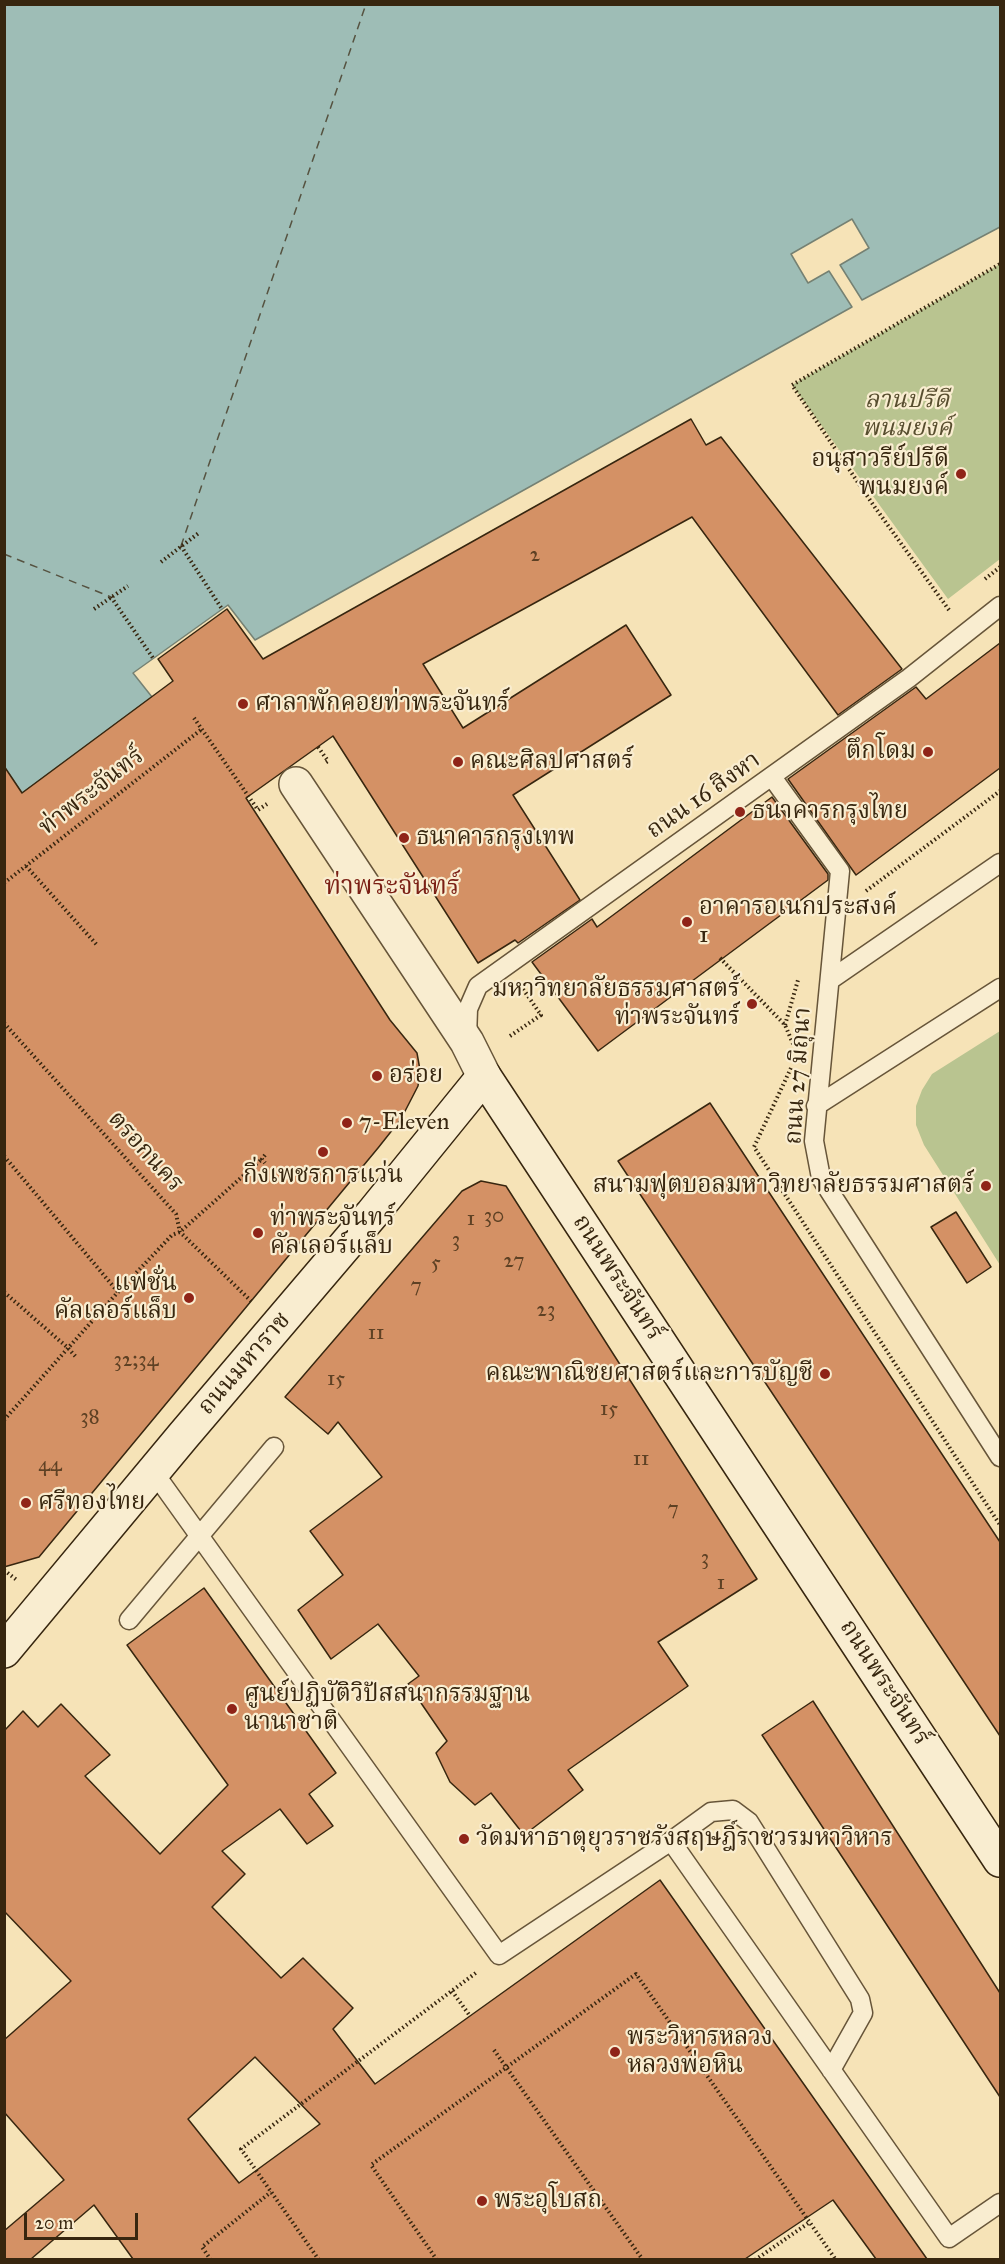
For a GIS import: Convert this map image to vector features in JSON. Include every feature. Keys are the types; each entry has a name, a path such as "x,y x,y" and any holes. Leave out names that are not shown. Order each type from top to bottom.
{"street":[{"name":"ถนนพระจันทร์","path":"296,784 467,1042 484,1076 1000,1860"},
{"name":"ถนนมหาราช","path":"4,1651 153,1471 365,1223 484,1076"}],"lane":[{"name":"ถนน 16 สิงหา","path":"467,1042 468,1009 478,986 909,678 1000,606"},
{"name":"ถนน 27 มิถุนา","path":"772,777 840,871 816,1106 814,1141 821,1178 1000,1457"},
{"path":"830,980 1000,863"},
{"path":"816,1106 1000,988"},
{"path":"129,1620 274,1447"},
{"path":"153,1471 499,1955 711,1812 733,1810 749,1822 860,1999 863,2013 831,2070"},
{"path":"671,1841 949,2238 1000,2203"}],"path":[{"path":"966,633 874,506 792,385 1000,264"},
{"path":"161,562 200,532"},
{"path":"182,546 222,609"},
{"path":"94,609 128,586"},
{"path":"111,597 153,658"},
{"path":"194,718 258,810 296,784"},
{"name":"ท่าพระจันทร์","path":"4,883 202,729"},
{"path":"837,894 864,892 1000,791"},
{"path":"26,866 97,945"},
{"name":"ตรอกนคร","path":"4,1023 176,1214 180,1232 255,1305"},
{"path":"4,1156 118,1292"},
{"path":"4,1420 172,1234 180,1232 264,1159"},
{"path":"4,1292 76,1357"},
{"path":"319,2259 241,2149 499,1955"},
{"path":"437,2259 371,2165 636,1974 837,2259"},
{"path":"452,1991 470,2016"},
{"path":"494,2050 643,2259"},
{"path":"211,2259 202,2247 271,2192"},
{"path":"755,2259 810,2222"}],"green space":[{"name":"ลานปรีดี พนมยงค์","path":"1000,264 1000,559 948,599 792,385"},
{"path":"1000,1031 1000,1265 924,1145 916,1125 916,1106 932,1074"}],"water":[{"path":"5,5 1000,5 1000,227 862,300 840,265 869,248 852,219 791,254 808,283 829,271 852,307 255,640 228,605 133,673 152,697 22,793 9,774 5,777"}],"building":[{"path":"691,419 706,445 721,437 902,669 838,715 692,517 423,664 463,728 626,625 671,695 513,795 580,900 518,943 515,940 478,963 333,736 246,798 390,1020 417,1053 420,1070 418,1086 401,1119 378,1148 39,1557 4,1567 4,766 22,793 173,681 158,659 227,609 263,659"},
{"name":"ตึกโดม","path":"1000,643 1000,768 856,875 788,779 916,687 926,699"},
{"name":"อาคารอเนกประสงค์ 1","path":"772,797 828,874 828,880 598,1051 532,962 592,919 597,927"},
{"name":"คณะพาณิชยศาสตร์และการบัญชี","path":"710,1103 1000,1542 1000,1736 618,1161"},
{"path":"481,1181 506,1186 757,1579 658,1642 688,1686 568,1770 583,1790 524,1835 491,1793 475,1805 450,1782 436,1753 447,1741 408,1684 419,1676 378,1624 331,1659 298,1610 343,1575 310,1531 382,1477 338,1422 328,1434 285,1397 462,1191"},
{"path":"956,1212 991,1267 967,1283 931,1227"},
{"path":"204,1588 336,1773 309,1794 333,1826 307,1844 280,1809 222,1851 245,1874 212,1907 281,1978 303,1958 353,2008 333,2029 375,2084 660,1880 927,2259 876,2259 833,2200 745,2259 133,2259 94,2205 31,2259 4,2259 4,2231 64,2180 4,2112 4,2040 71,1981 4,1911 4,1731 23,1711 38,1727 61,1704 110,1755 85,1776 160,1854 228,1785 127,1645","holes":["255,2057 320,2124 239,2183 188,2119"]},
{"path":"813,1701 1000,1993 1000,2097 762,1735"}],"ferry route":[{"path":"181,546 366,4"},
{"path":"4,554 111,597"}],"place":[{"name":"อนุสาวรีย์ปรีดี พนมยงค์","path":"961,474"},
{"name":"ศาลาพักคอยท่าพระจันทร์","path":"243,704"},
{"name":"ตึกโดม","path":"928,752"},
{"name":"คณะศิลปศาสตร์","path":"458,762"},
{"name":"ธนาคารกรุงไทย","path":"740,812"},
{"name":"ธนาคารกรุงเทพ","path":"404,838"},
{"name":"อาคารอเนกประสงค์ 1","path":"687,922"},
{"name":"มหาวิทยาลัยธรรมศาสตร์ ท่าพระจันทร์","path":"752,1004"},
{"name":"อร่อย","path":"377,1076"},
{"name":"7-Eleven","path":"347,1123"},
{"name":"กิ่งเพชรการแว่น","path":"323,1152"},
{"name":"สนามฟุตบอลมหาวิทยาลัยธรรมศาสตร์","path":"986,1186"},
{"name":"ท่าพระจันทร์ คัลเลอร์แล็บ","path":"258,1233"},
{"name":"แฟชั่น คัลเลอร์แล็บ","path":"189,1298"},
{"name":"คณะพาณิชยศาสตร์และการบัญชี","path":"825,1374"},
{"name":"ศรีทองไทย","path":"26,1503"},
{"name":"ศูนย์ปฏิบัติวิปัสสนากรรมฐาน นานาชาติ","path":"232,1709"},
{"name":"วัดมหาธาตุยุวราชรังสฤษฎิ์ราชวรมหาวิหาร","path":"464,1839"},
{"name":"พระวิหารหลวง หลวงพ่อหิน","path":"615,2052"},
{"name":"พระอุโบสถ","path":"482,2201"}],"district":[{"name":"ท่าพระจันทร์","path":"392,888"}]}
